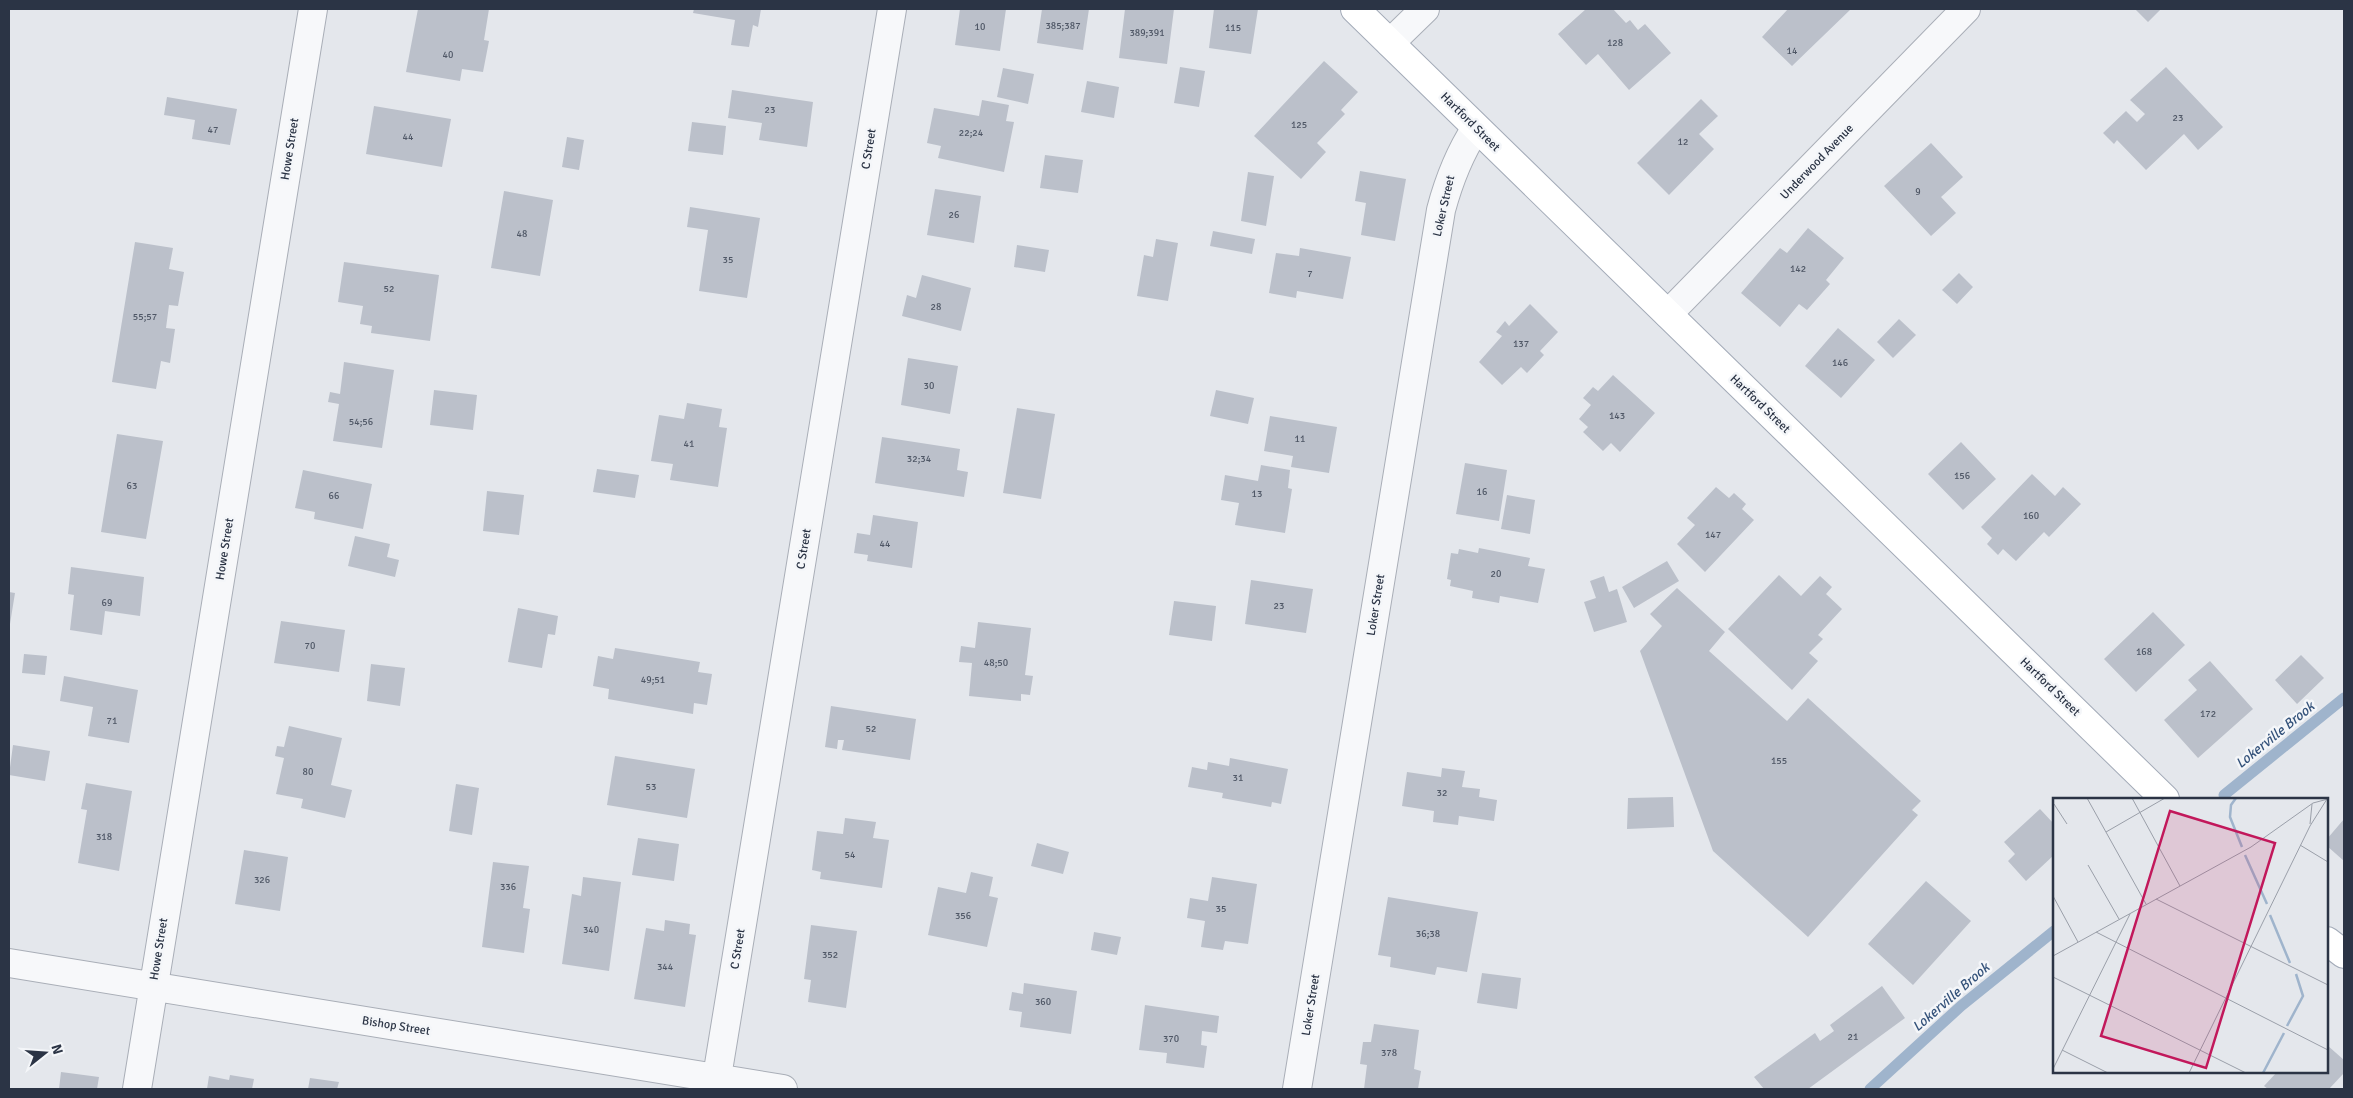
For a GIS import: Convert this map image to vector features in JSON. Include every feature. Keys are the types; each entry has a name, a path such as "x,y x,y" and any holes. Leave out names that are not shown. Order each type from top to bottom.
{"main road":[{"name":"Hartford Street","path":"1355,9 2164,798"},
{"path":"2328,942 2344,954"}],"street":[{"name":"Howe Street","path":"136,1089 313,9"},
{"name":"C Street","path":"716,1084 892,9"},
{"path":"1390,43 1425,9"},
{"name":"Underwood Avenue","path":"1668,314 1966,9"},
{"name":"Loker Street","path":"1297,1089 1441,210 1448,181 1459,154 1476,128"},
{"name":"Bishop Street","path":"9,963 716,1084 783,1089"}],"building":[{"path":"418,9 489,9 484,40 489,41 483,72 462,69 460,81 406,72"},
{"path":"694,9 761,9 758,27 753,25 749,47 731,45 735,20 693,13"},
{"path":"960,9 1006,9 1000,51 955,45"},
{"path":"1042,9 1089,9 1083,50 1037,43"},
{"path":"1125,9 1174,9 1167,64 1119,58"},
{"path":"1214,9 1258,9 1251,54 1209,48"},
{"path":"1586,9 1613,9 1626,23 1630,20 1638,30 1645,24 1671,53 1629,90 1598,54 1586,65 1558,34"},
{"path":"1788,9 1851,9 1792,66 1762,37"},
{"path":"2135,9 2161,9 2148,22"},
{"path":"1324,61 1358,92 1341,110 1345,114 1317,143 1326,152 1301,179 1254,136"},
{"path":"1180,67 1205,71 1199,107 1174,103"},
{"path":"2166,67 2223,127 2198,150 2184,134 2146,170 2117,140 2114,144 2103,133 2126,111 2137,122 2145,114 2130,100"},
{"path":"1003,68 1034,74 1028,104 997,97"},
{"path":"1087,81 1119,87 1114,118 1081,112"},
{"path":"732,90 813,102 807,147 759,140 762,123 728,118"},
{"path":"167,97 237,109 230,145 192,139 195,120 164,115"},
{"path":"1701,99 1718,116 1699,134 1714,149 1669,195 1637,163"},
{"path":"982,100 1009,105 1006,121 1014,122 1004,172 938,158 941,146 927,143 934,108 979,116"},
{"path":"374,106 451,119 442,167 366,154"},
{"path":"692,122 726,126 723,155 688,151"},
{"path":"567,137 584,140 579,170 562,167"},
{"path":"1931,143 1963,177 1941,197 1956,213 1931,236 1884,186"},
{"path":"1045,155 1083,160 1078,193 1040,188"},
{"path":"1360,171 1406,179 1395,241 1361,235 1366,203 1355,201"},
{"path":"1248,172 1274,176 1266,226 1241,221"},
{"path":"935,189 981,196 974,243 927,235"},
{"path":"504,191 553,200 540,276 491,268"},
{"path":"690,207 760,218 747,298 699,291 708,230 687,227"},
{"path":"1808,228 1844,258 1826,280 1830,284 1807,310 1799,304 1780,327 1741,293 1780,248 1787,253"},
{"path":"1213,231 1255,239 1252,254 1210,246"},
{"path":"1156,239 1178,243 1168,301 1137,296 1144,255 1153,257"},
{"path":"135,242 173,248 169,269 184,272 178,306 169,305 166,328 175,329 170,363 161,361 156,389 112,382"},
{"path":"1017,245 1049,250 1045,272 1014,267"},
{"path":"1300,248 1351,257 1343,299 1297,291 1296,298 1269,293 1276,253 1299,256"},
{"path":"344,262 439,275 430,341 371,333 372,326 360,324 363,306 338,302"},
{"path":"1959,273 1973,287 1957,304 1942,290"},
{"path":"922,275 971,288 961,331 902,316 907,295 916,298"},
{"path":"1530,304 1558,332 1540,351 1544,355 1527,373 1521,367 1502,385 1479,362 1502,336 1496,332 1505,321 1509,326"},
{"path":"1899,319 1916,335 1893,358 1877,342"},
{"path":"1838,328 1875,360 1841,398 1805,366"},
{"path":"908,358 958,366 950,414 901,405"},
{"path":"344,362 394,370 382,448 333,441 339,404 328,402 330,392 340,394"},
{"path":"1613,375 1655,413 1620,452 1611,443 1603,451 1583,432 1588,427 1579,419 1591,405 1583,398 1593,387 1598,391"},
{"path":"434,390 477,395 473,430 430,425"},
{"path":"1216,390 1254,398 1248,424 1210,416"},
{"path":"687,403 722,409 719,427 727,428 718,487 670,480 673,464 651,461 659,415 684,419"},
{"path":"1017,408 1055,414 1041,499 1003,493"},
{"path":"1270,416 1337,427 1329,473 1291,467 1293,456 1264,451"},
{"path":"117,434 163,441 146,539 101,532"},
{"path":"882,437 960,449 957,470 968,472 964,497 875,483"},
{"path":"1961,442 1996,479 1963,510 1928,474"},
{"path":"1465,463 1507,470 1499,521 1456,514"},
{"path":"1261,465 1290,470 1288,488 1292,489 1285,533 1235,525 1239,503 1221,500 1225,475 1258,481"},
{"path":"597,469 639,475 635,498 593,492"},
{"path":"303,470 372,484 363,529 314,519 315,512 295,508"},
{"path":"2032,474 2055,496 2063,487 2081,504 2049,537 2044,532 2016,561 2003,549 1998,555 1987,544 1992,538 1981,527"},
{"path":"1716,487 1729,498 1734,493 1746,504 1742,509 1754,520 1705,572 1677,544 1695,525 1687,518"},
{"path":"487,491 524,495 519,535 483,531"},
{"path":"1507,495 1535,500 1530,534 1501,529"},
{"path":"873,515 918,522 912,568 867,561 868,555 854,553 857,533 870,535"},
{"path":"355,536 390,544 387,557 399,560 395,577 348,566"},
{"path":"1479,548 1530,558 1528,566 1545,569 1538,603 1500,596 1499,603 1472,598 1473,591 1450,586 1451,580 1447,579 1451,553 1458,554 1459,549 1478,553"},
{"path":"1667,561 1679,581 1634,608 1622,587"},
{"path":"71,567 144,577 140,616 105,611 102,635 70,630 74,595 68,594"},
{"path":"1779,575 1801,596 1820,576 1832,587 1826,594 1842,609 1818,635 1823,639 1809,653 1818,661 1792,690 1728,629"},
{"path":"1604,576 1609,592 1617,589 1627,622 1594,632 1584,602 1596,598 1590,581"},
{"path":"1251,580 1313,589 1306,633 1245,624"},
{"path":"1677,588 1725,632 1709,651 1787,721 1808,698 1921,801 1912,810 1918,815 1808,937 1713,851 1640,651 1662,626 1650,614"},
{"path":"9,592 15,593 10,624 9,624"},
{"path":"1174,601 1216,606 1212,641 1169,635"},
{"path":"518,608 558,616 555,635 548,634 542,668 508,662"},
{"path":"2153,612 2185,645 2136,692 2104,659"},
{"path":"281,621 345,630 339,672 274,663"},
{"path":"978,622 1031,628 1025,675 1033,676 1030,695 1021,694 1021,701 969,696 972,663 959,662 961,646 975,648"},
{"path":"615,648 700,662 698,672 712,674 707,705 694,703 693,714 608,699 609,689 593,686 598,656 613,659"},
{"path":"24,654 47,656 45,675 22,673"},
{"path":"2301,655 2324,678 2297,704 2275,680"},
{"path":"2210,661 2253,709 2198,758 2164,720 2197,690 2188,680"},
{"path":"371,664 405,668 400,706 367,701"},
{"path":"64,676 138,690 129,743 88,736 93,707 60,701"},
{"path":"831,706 916,719 910,760 842,750 844,740 838,740 837,749 825,747"},
{"path":"289,726 342,738 331,785 352,790 345,818 301,808 303,799 276,794 284,758 275,756 277,746 284,747"},
{"path":"13,745 50,751 45,781 9,775"},
{"path":"615,756 695,769 687,818 607,805"},
{"path":"1230,758 1288,769 1281,804 1272,802 1271,807 1222,798 1223,793 1188,787 1192,767 1207,770 1208,762 1229,766"},
{"path":"1442,768 1465,771 1462,787 1480,789 1479,797 1497,800 1494,821 1459,816 1458,825 1433,822 1434,811 1402,806 1407,772 1441,777"},
{"path":"86,783 132,791 119,871 78,863 87,810 81,809"},
{"path":"456,784 479,788 472,835 449,831"},
{"path":"1673,797 1674,827 1627,829 1628,798"},
{"path":"2040,809 2053,823 2053,856 2026,881 2008,861 2015,854 2004,842"},
{"path":"845,818 876,822 873,838 889,840 882,888 820,879 821,872 812,870 817,831 843,834"},
{"path":"2344,819 2344,861 2328,847 2328,838"},
{"path":"638,838 679,844 674,881 632,875"},
{"path":"1037,843 1069,852 1063,874 1031,866"},
{"path":"244,850 288,857 280,911 235,904"},
{"path":"493,862 529,866 523,908 530,909 524,953 482,947"},
{"path":"971,872 993,877 989,896 998,898 987,947 928,935 938,887 966,893"},
{"path":"583,877 621,882 609,971 562,964 572,894 581,896"},
{"path":"1212,877 1257,884 1248,944 1225,941 1223,950 1201,947 1205,921 1187,918 1190,898 1208,901"},
{"path":"1926,881 1971,921 1913,985 1868,944"},
{"path":"1388,897 1478,912 1467,972 1437,967 1435,975 1390,967 1391,957 1378,955"},
{"path":"665,920 690,924 689,934 696,935 685,1007 634,999 646,928 664,931"},
{"path":"811,925 857,931 846,1008 808,1002 811,980 804,979"},
{"path":"1094,932 1121,937 1117,955 1091,950"},
{"path":"1482,973 1521,978 1517,1009 1477,1003"},
{"path":"1024,983 1077,991 1071,1034 1020,1027 1022,1012 1009,1010 1012,992 1023,994"},
{"path":"1882,986 1905,1018 1808,1089 1764,1089 1754,1077 1815,1033 1820,1041 1834,1031 1830,1025"},
{"path":"1145,1005 1219,1016 1217,1033 1202,1031 1201,1045 1207,1046 1204,1068 1166,1063 1167,1053 1139,1050"},
{"path":"1374,1024 1419,1030 1414,1069 1421,1071 1418,1089 1364,1089 1367,1065 1360,1064 1363,1042 1371,1042"},
{"path":"2328,1046 2344,1060 2344,1073 2329,1089 2268,1089 2264,1086 2276,1073 2328,1073"},
{"path":"61,1072 99,1077 97,1089 59,1089"},
{"path":"230,1075 254,1079 252,1089 207,1089 209,1076 229,1080"},
{"path":"310,1078 339,1082 337,1089 308,1089"}],"waterway":[{"name":"Lokerville Brook","path":"2224,795 2344,698"},
{"name":"Lokerville Brook","path":"1870,1089 1961,1006 2053,932"}]}
